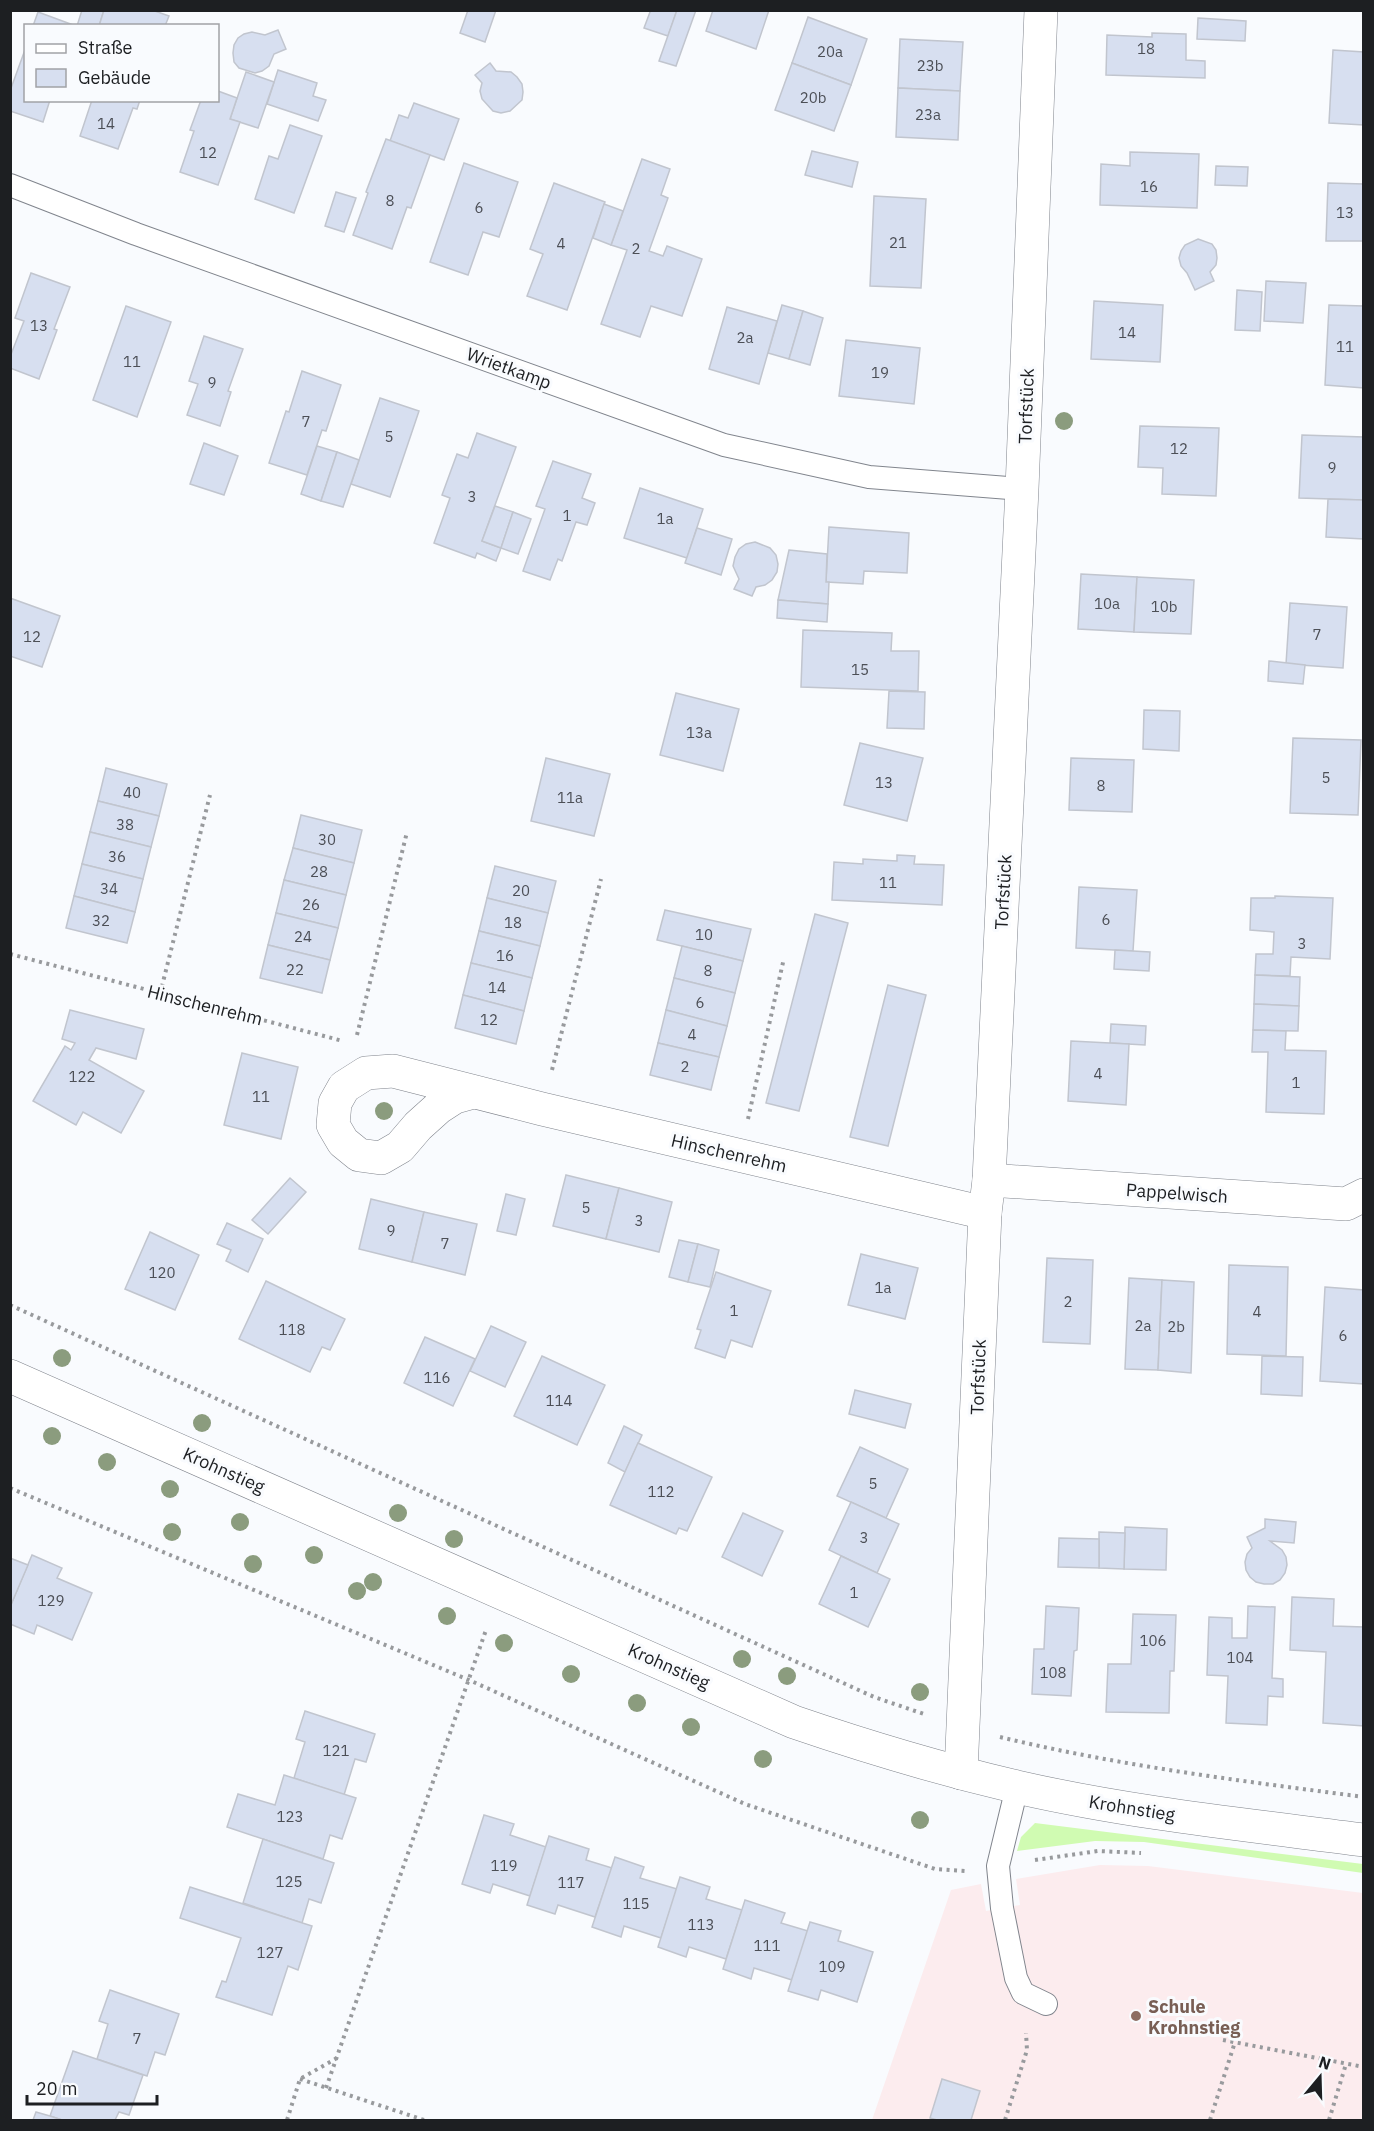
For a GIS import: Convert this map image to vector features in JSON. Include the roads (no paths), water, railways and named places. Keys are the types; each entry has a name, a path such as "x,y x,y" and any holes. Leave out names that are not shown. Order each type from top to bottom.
{"street":[{"name":"Torfstück","path":"961,1773 985,1213 989,1180 1022,489 1041,10"},
{"name":"Hinschenrehm","path":"473,1092 455,1097 438,1108 400,1147 381,1158 359,1155 343,1142 333,1125 334,1103 344,1086 366,1073 393,1071 542,1109 985,1213"},
{"name":"Pappelwisch","path":"989,1180 1346,1204 1364,1195"},
{"name":"Krohnstieg","path":"10,1376 794,1722 880,1752 1017,1787 1073,1798 1177,1815 1364,1840"}],"lane":[{"name":"Wrietkamp","path":"10,185 136,234 724,445 869,477 1022,489"},
{"path":"1017,1787 998,1866 1002,1908 1016,1978 1023,1993 1046,2004"}],"place":[{"name":"Schule Krohnstieg","path":"1136,2016"}]}
